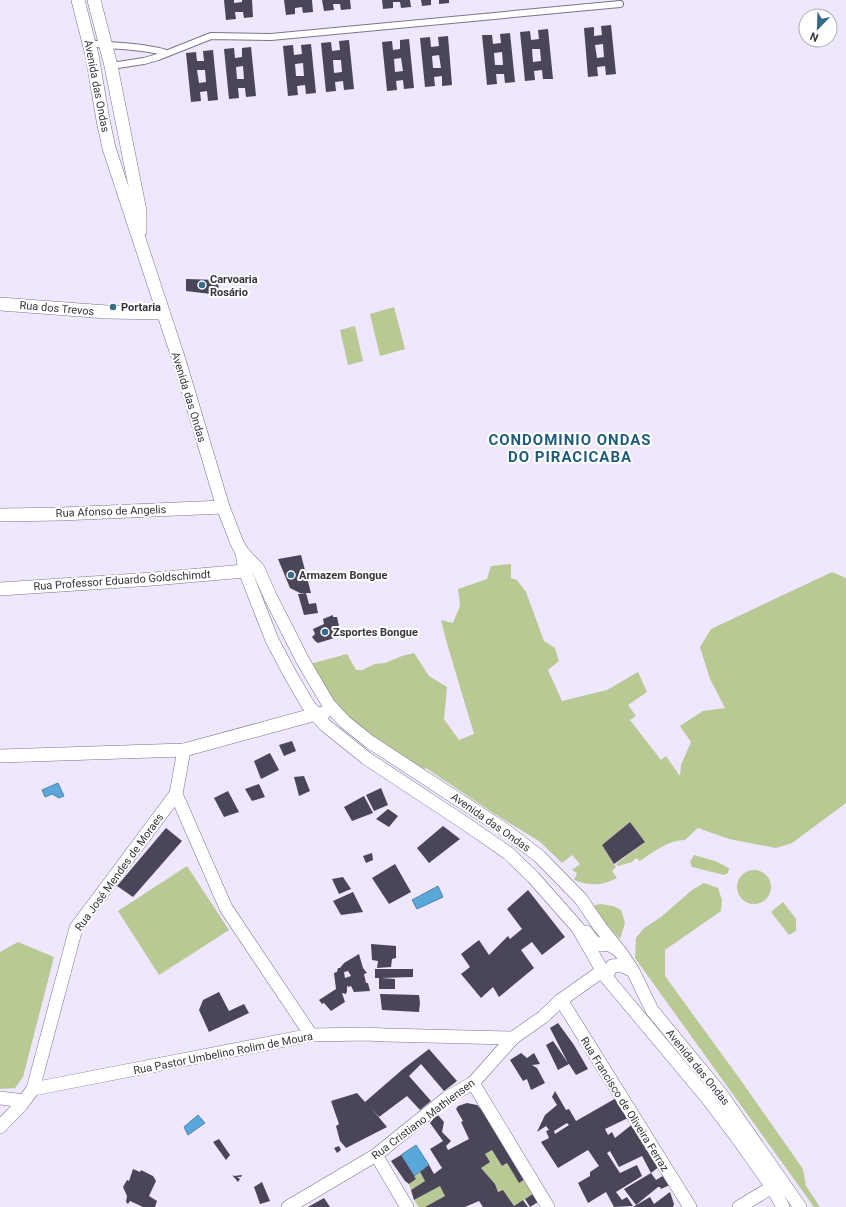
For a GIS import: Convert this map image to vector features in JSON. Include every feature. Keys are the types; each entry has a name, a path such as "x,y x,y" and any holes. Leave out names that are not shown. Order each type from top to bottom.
{"street":[{"name":"Avenida das Ondas","path":"78,0 109,148 163,313 223,506 237,543 242,552 258,569 274,604 315,682 329,705 346,722 370,742 505,830 540,857 581,899 600,927 621,952 652,1010 721,1094 791,1206"},
{"name":"Avenida das Ondas","path":"94,0 111,66 140,211 139,241"},
{"path":"94,72 111,122 123,126"},
{"path":"109,148 118,156 131,199 140,211"},
{"name":"Rua dos Trevos","path":"0,304 107,312 163,313"},
{"name":"Rua Afonso de Angelis","path":"0,515 61,514 223,506"},
{"name":"Avenida das Ondas","path":"242,552 245,571 268,626 272,640 308,706 325,725 366,758 457,817 508,853 533,877 578,928 604,974 777,1184"},
{"name":"Rua Professor Eduardo Goldschimdt","path":"0,589 153,579 245,571"},
{"path":"260,608 274,604"},
{"path":"268,626 284,622"},
{"path":"0,756 184,750 316,714 336,711"},
{"name":"Rua José Mendes de Moraes","path":"33,1089 76,928 176,794 184,750"},
{"path":"176,794 226,908 311,1035"},
{"path":"568,916 598,945 607,943 614,946 621,952"},
{"name":"Rua Cristiano Mathiensen","path":"288,1207 376,1155 448,1097 473,1082 513,1038 543,1017 560,1000 604,974 612,966 621,966 632,971"},
{"name":"Rua Francisco de Oliveira Ferraz","path":"560,1000 690,1207"},
{"name":"Rua Pastor Umbelino Rolim de Moura","path":"33,1089 311,1035 366,1034 513,1038"},
{"path":"473,1082 548,1207"},
{"path":"0,1127 33,1089"},
{"path":"0,1098 24,1101"},
{"path":"376,1155 407,1207"},
{"path":"738,1207 777,1184"}],"lane":[{"path":"111,66 144,61 211,36 271,37 620,4"},
{"path":"88,43 105,46 142,47 166,53"},
{"path":"142,47 144,61"}],"green space":[{"path":"394,307 405,349 380,356 370,314"},
{"path":"355,326 363,361 348,365 340,330"},
{"path":"511,564 511,578 517,580 526,592 544,641 555,648 559,661 548,670 562,701 607,690 638,672 647,692 628,705 636,716 630,720 661,760 666,756 680,776 681,765 691,742 680,726 703,711 725,708 710,679 700,647 711,629 832,572 846,578 846,803 792,843 776,848 729,839 698,828 685,840 667,844 655,850 640,861 636,858 632,862 618,866 616,864 645,842 630,822 602,845 616,867 612,871 617,878 601,884 585,883 574,880 577,873 572,870 580,864 572,855 562,863 539,841 493,813 426,768 420,771 353,722 334,703 310,664 347,654 356,670 362,670 375,664 385,663 414,653 429,676 447,687 444,719 459,740 474,734 441,620 453,623 460,606 458,589 487,579 491,566"},
{"path":"694,855 715,861 729,868 728,873 724,875 692,867 690,862"},
{"path":"187,866 229,930 159,975 118,911"},
{"path":"751,870 757,870 766,875 770,881 770,893 766,899 757,904 751,904 742,899 737,890 737,884 742,875"},
{"path":"704,883 718,888 722,900 721,911 665,950 665,976 803,1169 806,1186 820,1207 814,1207 635,958 636,938 643,929 661,917 692,890"},
{"path":"783,902 796,919 796,931 789,935 771,912"},
{"path":"600,904 613,906 621,910 625,923 620,939 593,906"},
{"path":"18,942 54,957 23,1077 15,1088 0,1089 0,952"},
{"path":"492,1150 502,1166 507,1163 519,1183 525,1179 533,1194 514,1206 503,1190 498,1192 495,1184 481,1168 485,1154"},
{"path":"420,1172 425,1181 411,1190 409,1184 416,1179 414,1176"},
{"path":"440,1186 445,1196 425,1207 419,1207 414,1200"}],"water":[{"path":"58,783 64,796 59,798 52,794 45,797 42,790"},
{"path":"438,886 443,897 417,909 412,900"},
{"path":"198,1115 205,1123 188,1135 184,1127"},
{"path":"416,1145 429,1165 414,1176 401,1155"}],"building":[{"path":"224,0 234,0 234,3 242,2 242,0 252,0 253,17 244,18 243,12 235,12 236,19 226,20"},
{"path":"284,0 312,0 313,12 303,13 302,7 295,8 295,14 286,15"},
{"path":"322,0 350,0 351,9 341,10 340,4 333,4 334,10 324,11"},
{"path":"382,0 410,0 411,7 401,8 400,2 393,2 393,8 383,9"},
{"path":"421,0 431,0 431,5 422,6"},
{"path":"439,0 449,0 449,3 439,4"},
{"path":"611,25 616,74 606,75 605,66 597,67 598,76 588,77 584,28 594,27 594,36 602,35 601,26","holes":["603,44 604,57 597,58 595,45"]},
{"path":"548,29 553,79 543,79 542,70 534,71 535,80 525,81 520,32 530,31 531,40 539,39 538,30","holes":["532,49 540,49 541,61 533,62"]},
{"path":"510,33 515,82 505,83 504,74 496,74 497,84 487,85 482,35 492,35 493,44 501,43 500,34","holes":["502,52 503,65 495,65 494,53"]},
{"path":"448,36 452,85 442,86 442,76 434,77 435,86 425,87 420,38 430,37 431,47 439,46 438,37","holes":["439,55 441,68 433,68 432,56"]},
{"path":"409,39 414,88 404,89 403,80 396,81 397,90 387,91 382,42 392,41 393,50 400,49 400,40","holes":["401,58 403,71 395,72 394,59"]},
{"path":"349,40 354,89 344,90 343,81 335,82 336,91 326,92 321,43 331,42 332,51 340,50 339,41","holes":["333,60 341,60 342,72 334,73"]},
{"path":"311,44 316,93 306,94 305,85 297,86 298,95 288,96 283,46 293,45 294,55 302,54 301,45","holes":["303,63 304,76 296,76 295,64"]},
{"path":"251,47 256,96 246,97 245,88 238,88 239,98 229,99 224,49 234,48 235,58 242,57 242,48","holes":["243,66 244,79 237,79 236,67"]},
{"path":"213,50 218,100 208,101 207,91 200,92 201,101 191,102 186,53 196,52 197,61 204,61 203,51","holes":["197,70 205,70 206,82 199,83"]},
{"name":"Carvoaria Rosário","path":"186,279 218,280 219,295 186,291"},
{"path":"301,555 311,593 300,593 290,588 278,559"},
{"path":"306,593 309,604 316,603 318,613 304,615 298,594"},
{"path":"333,615 333,617 337,617 341,636 318,643 312,637 315,634 313,629 324,624 323,619"},
{"path":"292,741 296,751 284,756 279,745"},
{"path":"270,753 279,770 261,779 254,761"},
{"path":"304,776 310,791 299,796 294,777"},
{"path":"259,784 265,797 252,801 245,789"},
{"path":"381,788 388,805 374,811 366,795"},
{"path":"228,791 239,812 224,817 214,798"},
{"path":"364,796 373,813 352,821 344,807"},
{"path":"388,809 398,816 389,827 376,819"},
{"path":"630,822 645,842 614,864 602,845"},
{"path":"443,826 460,839 429,863 417,848"},
{"path":"166,828 182,841 133,897 117,886"},
{"path":"372,853 373,860 366,863 363,856"},
{"path":"395,864 411,892 389,904 372,878"},
{"path":"343,877 351,889 339,894 332,879"},
{"path":"528,890 565,937 542,955 532,942 521,950 534,968 499,997 493,987 481,998 461,974 470,967 461,954 479,940 489,955 508,936 510,939 522,929 507,909"},
{"path":"353,892 363,912 341,915 333,901"},
{"path":"371,944 396,946 396,958 392,959 391,967 377,968 378,961 372,960"},
{"path":"359,954 363,968 367,973 364,974 370,991 354,992 351,986 348,987 347,985 346,994 342,993 345,1002 331,1011 319,1000 336,989 334,973 337,972 338,968 340,968 344,963","holes":["348,971 351,976 345,978 344,972"]},
{"path":"375,969 413,969 413,977 381,978 395,979 395,989 379,989 379,978 375,978"},
{"path":"219,992 229,1011 244,1004 249,1013 209,1032 199,1010 203,1000"},
{"path":"380,994 419,995 419,1012 382,1010"},
{"path":"558,1023 574,1045 588,1069 576,1075 569,1064 558,1070 546,1045 553,1041 568,1063 550,1028"},
{"path":"429,1049 457,1081 444,1091 421,1064 409,1076 431,1101 420,1110 407,1096 379,1117 370,1107 387,1127 346,1148 340,1141 336,1126 339,1124 331,1101 357,1093 365,1102"},
{"path":"521,1053 527,1058 534,1053 540,1064 532,1065 537,1068 545,1083 531,1090 527,1079 523,1081 510,1060"},
{"path":"555,1091 566,1110 569,1109 576,1121 618,1097 628,1118 605,1129 608,1135 612,1132 615,1138 634,1123 660,1166 651,1173 642,1156 619,1167 610,1151 607,1153 620,1173 637,1165 642,1176 616,1192 622,1200 627,1197 633,1206 614,1207 606,1192 588,1203 578,1183 590,1176 590,1172 599,1166 588,1150 558,1168 541,1142 549,1138 546,1131 549,1130 546,1126 537,1132 545,1115 557,1105 552,1097","holes":["567,1123 569,1125 555,1134 554,1131"]},
{"path":"467,1103 477,1105 482,1110 525,1179 519,1183 507,1163 502,1166 492,1150 485,1154 490,1162 481,1168 495,1184 498,1192 503,1190 514,1206 523,1200 528,1207 483,1207 479,1201 465,1207 425,1207 445,1196 440,1186 414,1200 411,1190 425,1181 420,1172 429,1165 434,1174 442,1168 430,1149 443,1141 430,1123 437,1114 444,1122 442,1132 451,1141 446,1146 448,1150 469,1139 461,1122 463,1121 456,1109 458,1106"},
{"path":"219,1139 230,1155 226,1160 213,1142"},
{"path":"339,1146 341,1150 337,1153 334,1148"},
{"path":"401,1155 416,1179 409,1184 405,1181 391,1161"},
{"path":"133,1169 140,1172 141,1170 153,1176 156,1181 149,1196 157,1201 155,1207 143,1207 130,1201 128,1204 126,1202 127,1196 123,1187 127,1180 129,1181"},
{"path":"651,1173 656,1180 666,1174 672,1184 661,1189 658,1187 636,1205 624,1189"},
{"path":"232,1175 242,1175 241,1177 237,1177 240,1179 238,1182"},
{"path":"262,1182 270,1201 260,1204 254,1187"},
{"path":"670,1192 674,1204 673,1207 633,1207 650,1197 654,1204"},
{"path":"533,1194 538,1202 530,1207 525,1199"},
{"path":"324,1198 330,1207 308,1207"}],"place":[{"name":"Carvoaria Rosário","path":"202,285"},
{"name":"Portaria","path":"113,307"},
{"name":"Armazem Bongue","path":"291,575"},
{"name":"Zsportes Bongue","path":"325,632"}],"district":[{"name":"CONDOMINIO ONDAS DO PIRACICABA","path":"570,448"}]}
